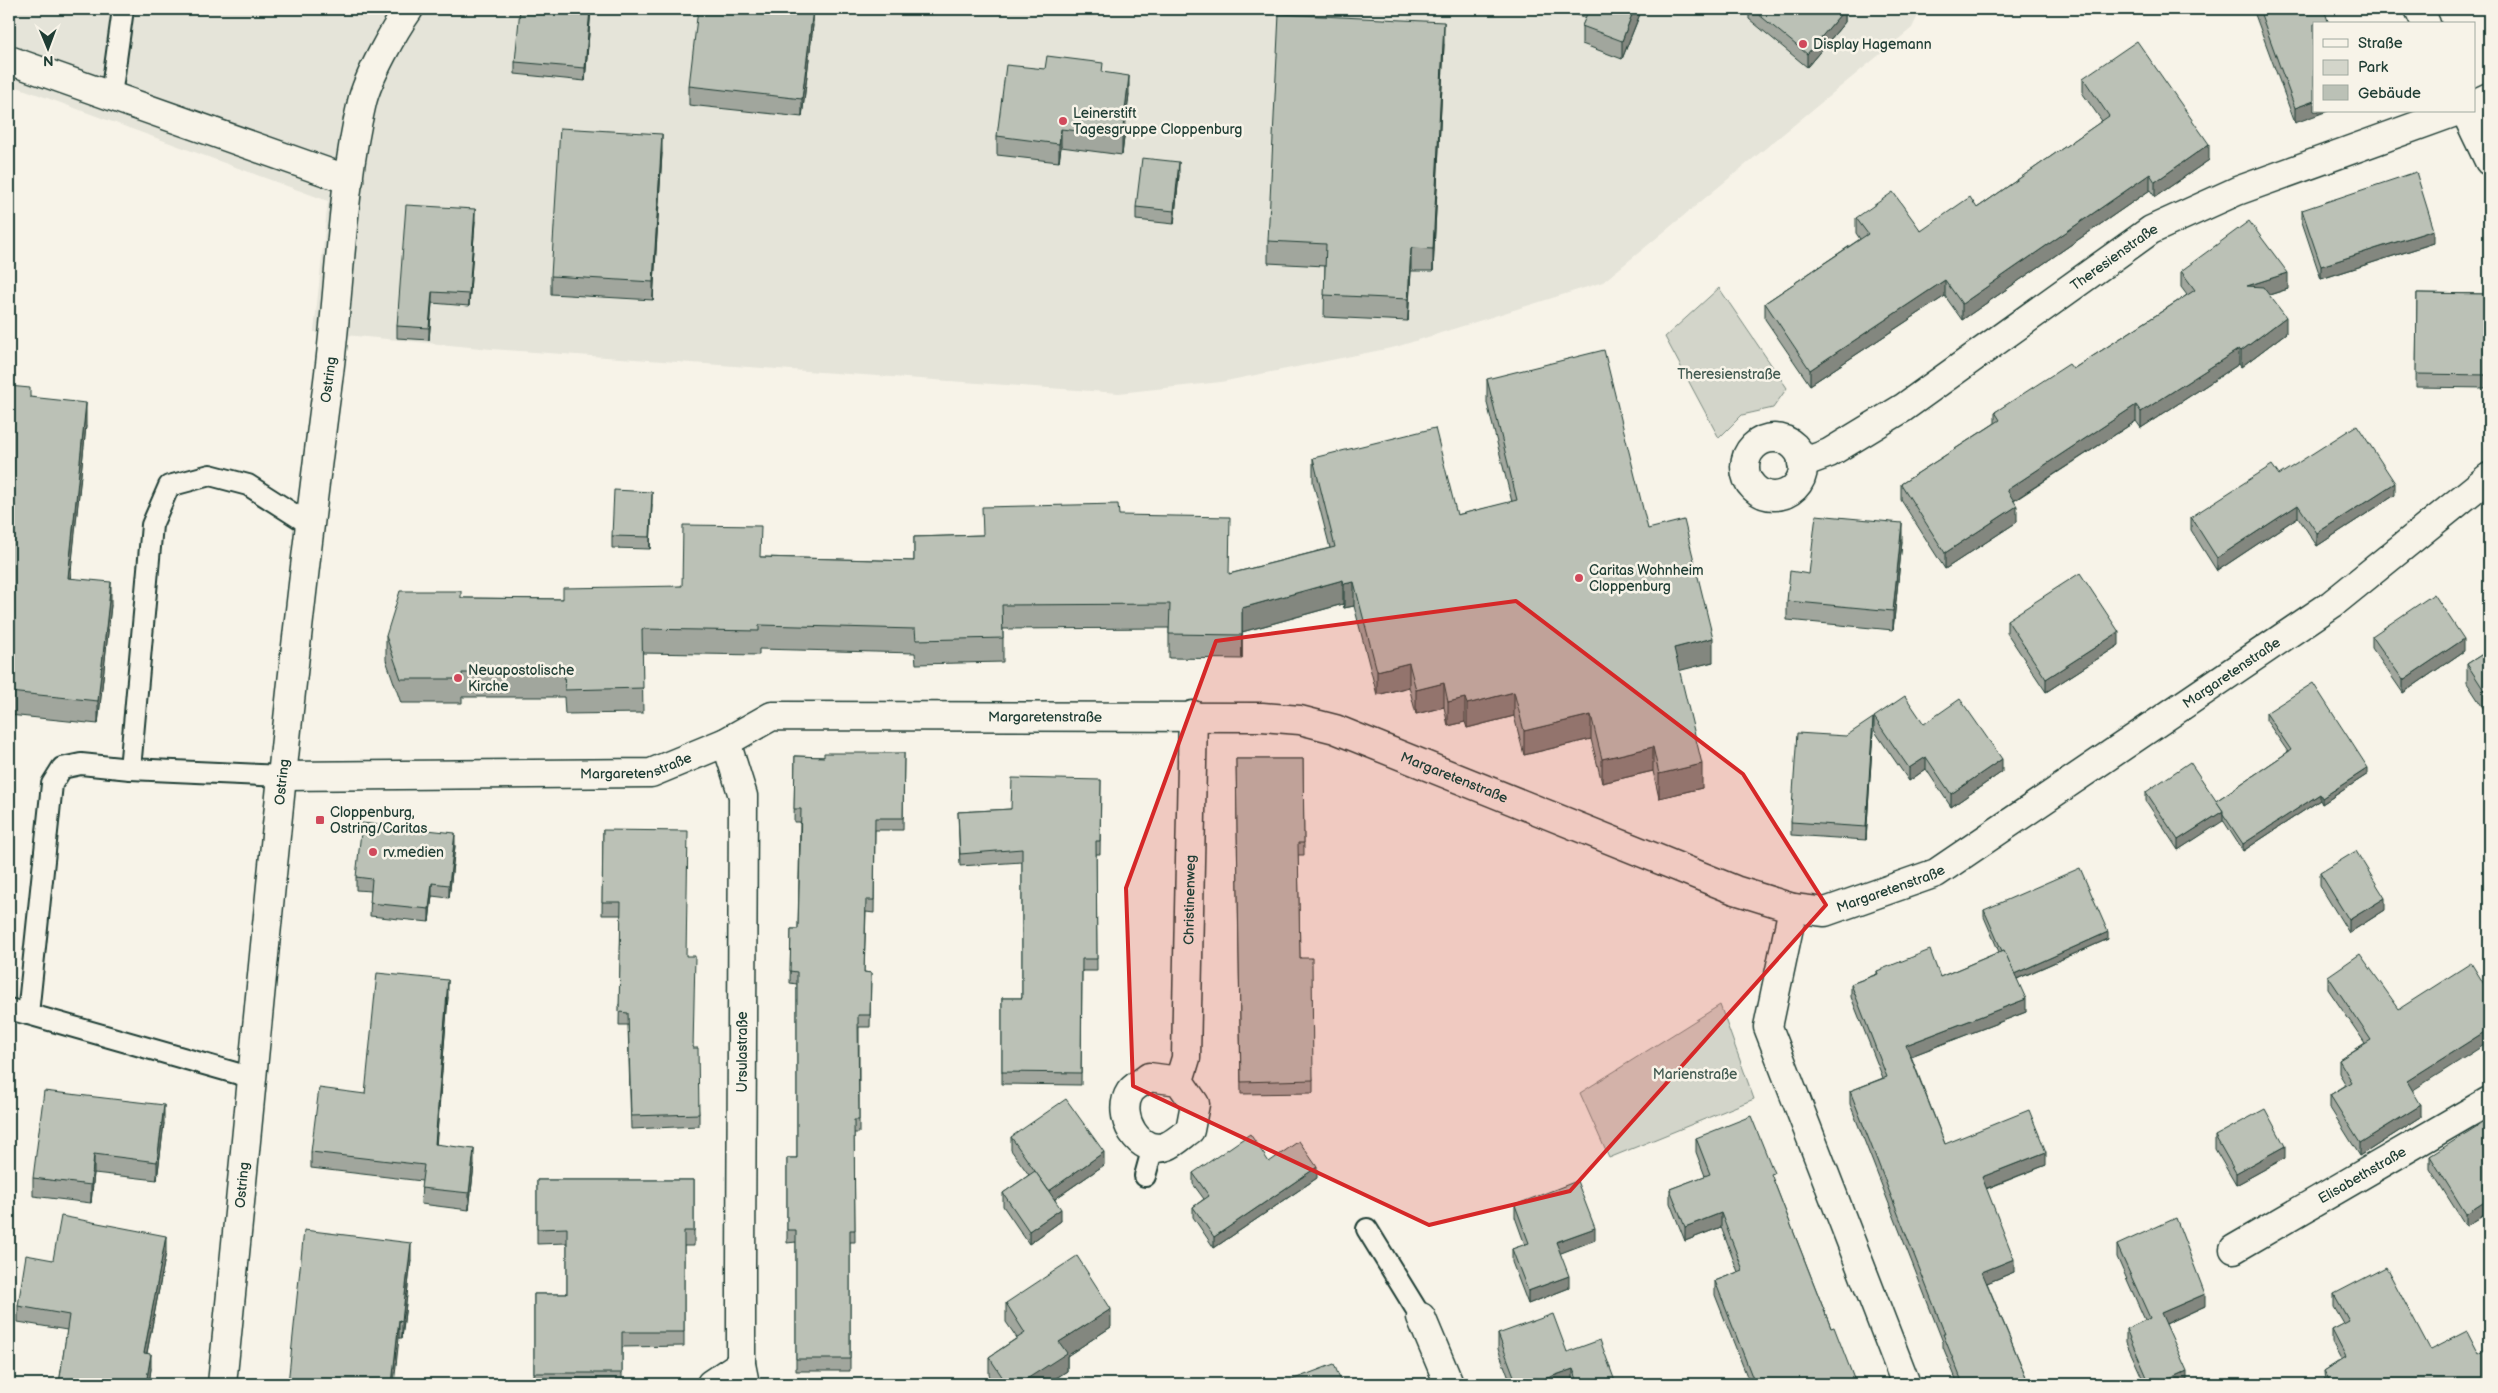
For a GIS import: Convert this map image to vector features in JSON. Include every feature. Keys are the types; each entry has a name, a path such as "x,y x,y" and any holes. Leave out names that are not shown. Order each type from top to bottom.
{"street":[{"name":"Ostring","path":"222,1384 309,524 333,342 350,180 363,99 396,28 409,9"},
{"path":"2419,9 2425,22"},
{"path":"9,60 350,180"},
{"path":"2476,103 2489,97"},
{"name":"Theresienstraße","path":"1802,463 1829,453 1903,408 2151,230 2237,191 2455,112"},
{"path":"2465,112 2489,161"},
{"name":"Margaretenstraße","path":"283,776 651,773 726,742 772,716 1192,715 1300,720 1335,729 1736,890 1793,908 1825,912 1936,873 2332,604 2489,477"},
{"name":"Christinenweg","path":"1179,1081 1186,1058 1192,715"},
{"name":"Ursulastraße","path":"711,1384 743,1374 743,796 726,742"},
{"path":"1793,908 1768,1026 1906,1384"},
{"path":"1149,1077 1179,1081 1195,1104 1190,1130 1167,1146 1153,1146 1138,1140 1127,1125 1125,1107 1130,1092 1149,1077"},
{"name":"Elisabethstraße","path":"2234,1249 2489,1101"},
{"path":"1421,1317 1449,1384"}],"lane":[{"path":"111,96 123,9"},
{"path":"130,769 152,525 169,486 210,475 248,484 309,524"},
{"path":"28,1014 52,784 62,768 81,764 130,769 283,776"},
{"path":"9,1009 253,1078"},
{"path":"1145,1176 1153,1146"},
{"path":"1367,1229 1421,1317"}],"highlighted area":[{"path":"1516,601 1743,774 1826,905 1570,1191 1429,1225 1133,1086 1126,888 1216,641"}],"shaded area":[{"path":"9,9 1921,9 1912,28 1603,282 1396,347 1221,382 1119,393 491,349 314,332 328,201 9,84"}],"green space":[{"name":"Theresienstraße","path":"1719,288 1787,388 1773,408 1742,415 1719,438 1665,337"},
{"name":"Marienstraße","path":"1720,1005 1754,1099 1609,1158 1580,1093"}],"building":[{"path":"520,9 590,9 585,68 515,62"},
{"path":"698,9 813,9 802,99 689,86"},
{"path":"1589,9 1634,9 1622,41 1582,26"},
{"name":"Display Hagemann","path":"1752,9 1845,9 1807,54"},
{"path":"2259,9 2324,9 2328,22 2313,22 2313,101 2295,108"},
{"path":"1279,14 1444,22 1433,249 1411,248 1408,299 1324,295 1326,244 1268,241"},
{"path":"2137,41 2209,144 2155,182 2150,174 1962,304 1945,280 1810,370 1765,303 1868,234 1856,218 1893,192 1921,231 1970,197 1977,208 2109,116 2083,78"},
{"name":"Leinerstift Tagesgruppe Cloppenburg","path":"1047,56 1103,63 1102,72 1129,76 1122,136 1061,129 1059,144 997,136 1006,65 1045,69"},
{"path":"560,128 662,134 653,282 551,276"},
{"path":"1142,158 1179,162 1174,211 1136,207"},
{"path":"2416,172 2434,230 2321,266 2302,210"},
{"path":"406,205 475,209 469,294 432,292 429,328 397,326"},
{"path":"2249,221 2288,273 2247,286 2263,287 2286,317 2241,351 2239,349 2141,412 2136,405 2007,490 2017,506 1945,553 1901,484 2000,420 1995,412 2069,364 2073,369 2195,290 2181,271"},
{"path":"2417,293 2488,294 2487,375 2416,374"},
{"path":"1604,350 1648,529 1684,520 1713,638 1674,648 1702,764 1659,774 1653,747 1602,759 1591,715 1524,731 1514,692 1467,704 1465,698 1448,702 1444,683 1416,690 1409,663 1377,671 1354,582 1344,584 1343,580 1242,608 1242,635 1169,634 1170,604 1002,605 1003,638 916,640 915,629 759,625 759,631 642,629 643,688 565,690 564,673 462,673 462,679 401,679 386,636 400,591 461,591 461,598 563,599 563,588 682,586 683,525 761,526 760,557 914,561 914,537 983,535 982,507 1118,504 1119,515 1230,517 1229,574 1335,547 1313,458 1435,428 1457,515 1517,500 1487,379"},
{"path":"9,386 30,388 30,397 86,403 68,578 111,582 98,701 9,692"},
{"path":"2357,425 2395,483 2317,533 2298,505 2217,558 2191,517 2272,465 2279,475"},
{"path":"614,490 652,492 650,537 612,536"},
{"path":"1816,515 1902,523 1893,611 1787,601 1790,571 1809,574"},
{"path":"2080,573 2119,632 2046,679 2007,620"},
{"path":"2434,594 2464,639 2403,680 2372,636"},
{"path":"2489,650 2489,698 2467,664"},
{"path":"2313,683 2368,768 2322,798 2320,794 2243,844 2216,801 2291,750 2266,713"},
{"path":"1905,696 1924,724 1960,699 2002,759 1951,794 1926,757 1909,768 1874,717"},
{"path":"1873,718 1866,827 1791,822 1797,733 1846,736"},
{"path":"824,753 904,753 903,818 875,818 874,900 866,900 864,972 871,973 870,1015 858,1015 859,1120 854,1120 855,1230 850,1230 850,1359 796,1359 796,1230 787,1230 787,1158 797,1158 797,972 790,971 791,929 798,929 801,809 794,809 795,756 824,757"},
{"path":"1236,759 1303,759 1304,843 1298,843 1300,958 1312,958 1313,1080 1241,1082"},
{"path":"2190,762 2223,811 2178,840 2146,792"},
{"path":"1012,778 1101,780 1100,841 1096,841 1097,959 1082,959 1081,1073 1002,1072 1002,998 1022,998 1022,849 960,854 958,812 1011,809"},
{"path":"362,823 455,833 449,885 432,883 429,909 370,903 372,879 356,877"},
{"path":"603,830 688,831 686,956 695,956 693,1048 698,1048 699,1114 631,1116 628,1013 619,1012 621,902 602,902"},
{"path":"2356,851 2385,898 2349,920 2320,873"},
{"path":"2080,868 2108,932 2014,974 1984,910"},
{"path":"1930,950 1940,977 2004,950 2026,999 1906,1045 1945,1144 2029,1110 2046,1152 1982,1177 2014,1259 1982,1272 2029,1384 1963,1384 1850,1091 1887,1077 1851,984 1878,974 1877,971"},
{"path":"2360,954 2399,1009 2471,963 2484,984 2489,980 2489,1029 2407,1081 2421,1105 2360,1143 2330,1095 2352,1082 2339,1060 2371,1040 2328,976"},
{"path":"377,973 448,980 435,1144 474,1149 469,1193 421,1188 424,1165 311,1152 319,1088 365,1094"},
{"path":"44,1091 164,1105 157,1162 94,1154 91,1185 33,1178"},
{"path":"1066,1099 1104,1152 1049,1191 1011,1137"},
{"path":"2265,1109 2285,1146 2236,1173 2215,1136"},
{"path":"1751,1116 1774,1173 1771,1174 1831,1328 1834,1327 1856,1384 1755,1384 1715,1281 1743,1270 1721,1213 1685,1227 1670,1189 1710,1174 1696,1138"},
{"path":"2487,1120 2489,1123 2489,1199 2466,1214 2430,1156"},
{"path":"1250,1134 1269,1162 1299,1141 1317,1167 1214,1237 1193,1207 1209,1196 1193,1173"},
{"path":"1035,1171 1061,1209 1029,1231 1003,1193"},
{"path":"537,1180 694,1180 694,1231 684,1231 684,1332 622,1332 622,1373 534,1373 534,1294 567,1294 567,1228 537,1229"},
{"path":"1577,1181 1595,1228 1556,1242 1569,1276 1528,1291 1512,1249 1529,1243 1515,1205"},
{"path":"61,1216 166,1236 144,1353 151,1354 146,1384 59,1384 69,1315 18,1306 26,1255 53,1260"},
{"path":"2176,1218 2205,1294 2161,1313 2187,1371 2158,1384 2150,1384 2126,1329 2150,1318 2117,1245"},
{"path":"304,1230 411,1243 402,1321 399,1320 392,1384 288,1384"},
{"path":"1077,1256 1111,1309 1059,1342 1067,1353 1019,1384 1007,1384 989,1357 1025,1333 1006,1303"},
{"path":"2386,1267 2430,1350 2467,1331 2479,1354 2489,1348 2489,1384 2332,1384 2324,1371 2346,1357 2332,1330 2349,1321 2334,1294"},
{"path":"1553,1314 1567,1352 1600,1340 1616,1384 1579,1384 1573,1369 1530,1384 1517,1384 1498,1334"},
{"path":"1334,1364 1342,1384 1281,1384"},
{"path":"2237,1381 2238,1384 2227,1384"}],"place":[{"name":"Display Hagemann","path":"1803,44"},
{"name":"Leinerstift Tagesgruppe Cloppenburg","path":"1063,121"},
{"name":"Caritas Wohnheim Cloppenburg","path":"1579,578"},
{"name":"Neuapostolische Kirche","path":"458,678"},
{"name":"Cloppenburg, Ostring/Caritas","path":"320,820"},
{"name":"rv.medien","path":"373,852"}]}
